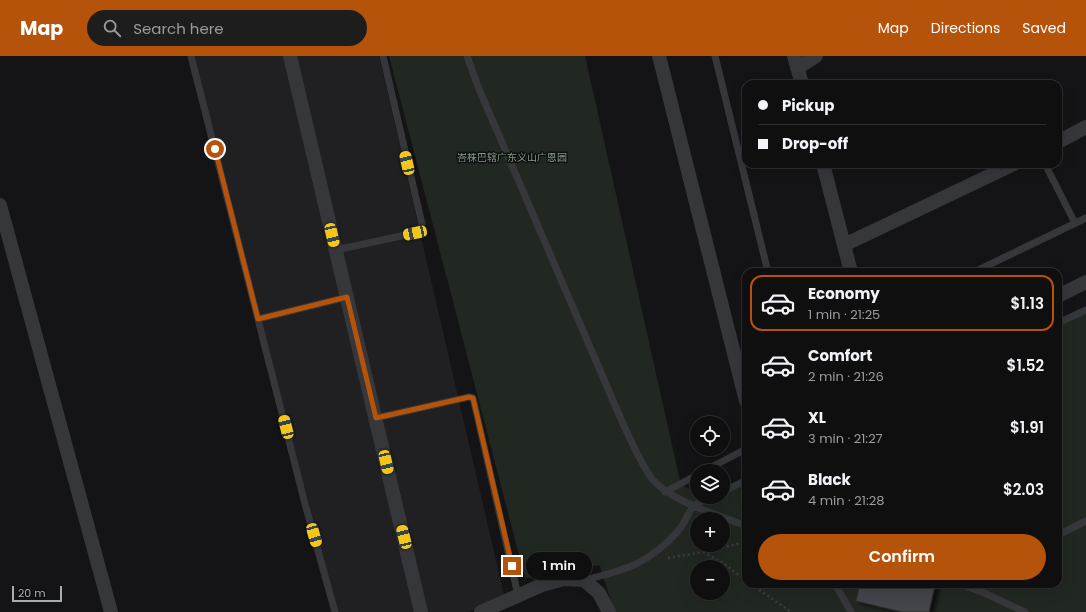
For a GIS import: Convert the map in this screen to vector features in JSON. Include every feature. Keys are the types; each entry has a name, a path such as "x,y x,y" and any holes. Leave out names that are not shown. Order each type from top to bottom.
{"street":[{"path":"290,56 421,612"},
{"path":"659,56 742,385"},
{"path":"801,80 796,62 816,56"},
{"path":"1062,140 1086,127"},
{"path":"824,168 850,268"},
{"path":"844,245 1006,168"},
{"path":"0,205 110,612"},
{"path":"1062,294 1086,282"},
{"path":"481,612 542,585 564,579 584,580 598,593 609,612"}],"lane":[{"path":"191,56 305,504 335,612"},
{"path":"336,250 415,233 420,229 422,224 383,56"},
{"path":"467,56 479,89 624,426 652,479 665,492 742,524"},
{"path":"715,56 742,166"},
{"path":"742,168 767,268"},
{"path":"1047,168 1075,224"},
{"path":"982,268 1086,218"},
{"path":"258,319 347,297"},
{"path":"1062,320 1086,310"},
{"path":"376,418 469,397 473,398 518,595"},
{"path":"717,464 742,451"},
{"path":"665,492 690,479"},
{"path":"730,488 742,482"},
{"path":"584,580 618,572 640,563 660,550 680,530 694,505"},
{"path":"1062,533 1086,521"},
{"path":"837,588 851,612"},
{"path":"971,588 1025,612"}],"path":[{"path":"730,546 742,543"},
{"path":"640,563 703,552 723,563 742,577"},
{"path":"757,588 791,612"}],"shaded area":[{"path":"187,56 379,56 504,595 469,612 333,612"}],"green space":[{"name":"峇株巴辖广东义山广恩园","path":"389,56 585,56 681,485 690,489 690,504 730,504 730,485 742,479 742,588 1062,588 1062,321 1086,309 1086,612 615,612 599,565 525,578"}],"building":[{"path":"859,588 934,588 929,612 902,612 856,601"}],"route":[{"path":"215,149 258,319 347,297 376,418 469,397 473,398 512,566"}]}
